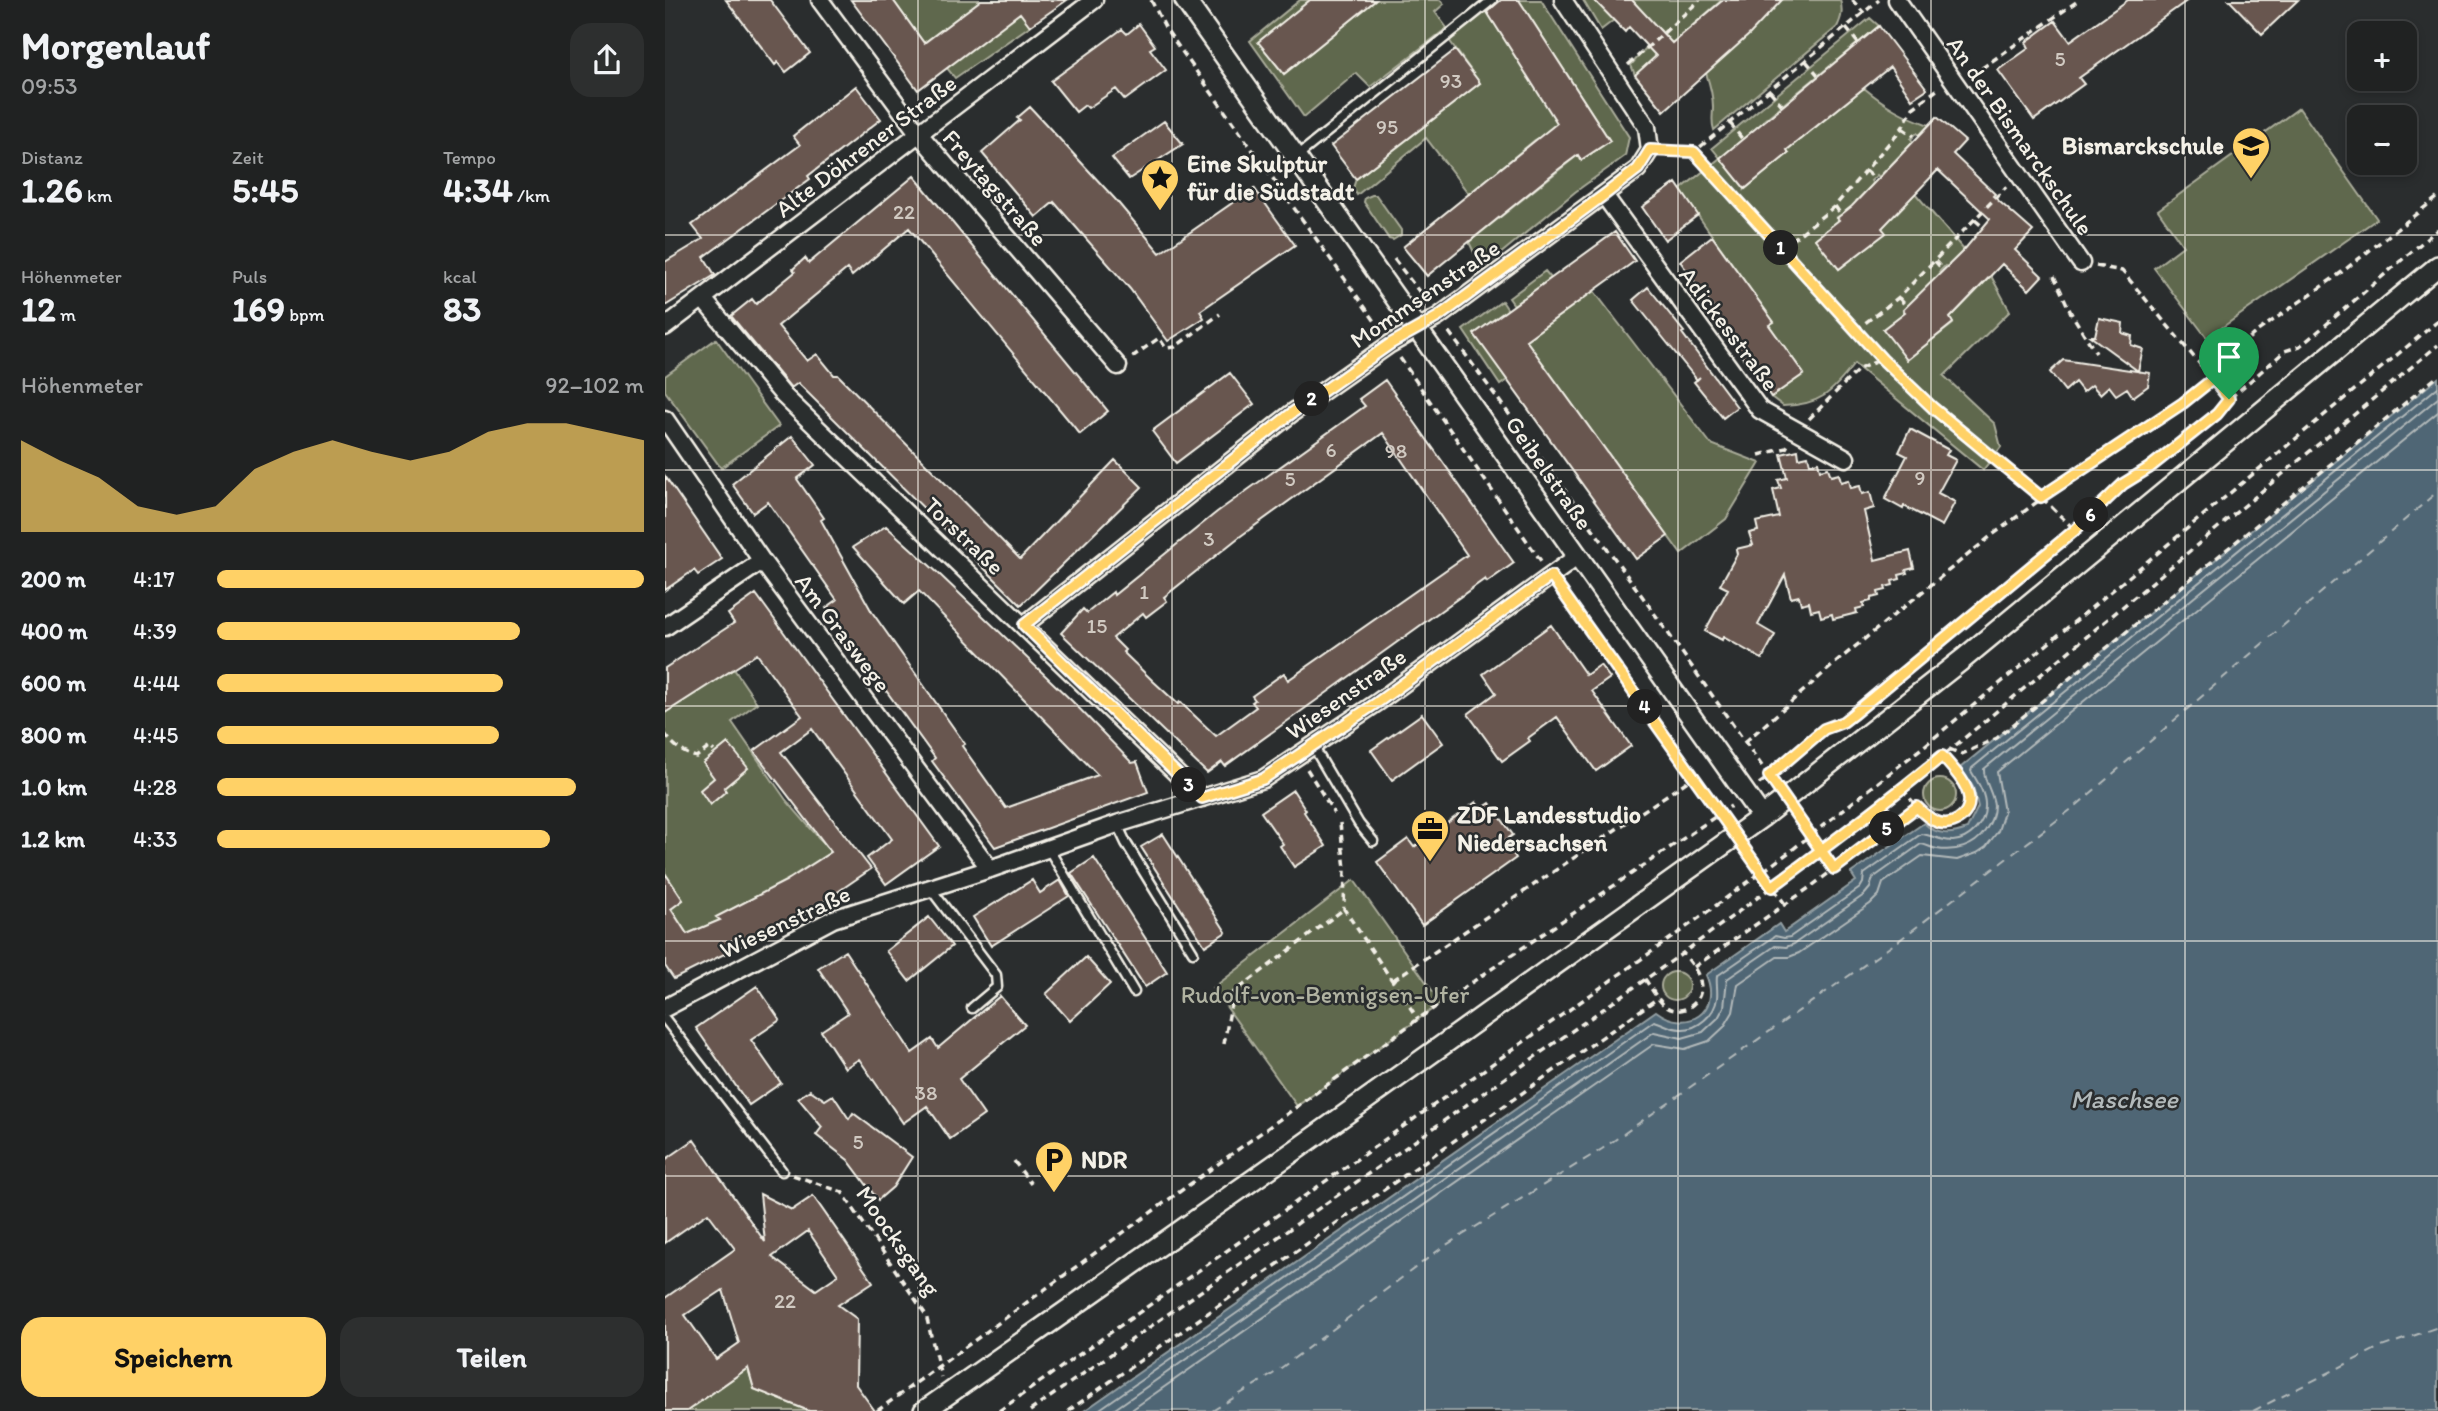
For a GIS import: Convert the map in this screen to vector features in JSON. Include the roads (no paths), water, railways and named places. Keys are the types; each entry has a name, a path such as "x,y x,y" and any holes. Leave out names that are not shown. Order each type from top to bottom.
{"street":[{"name":"Freytagstraße","path":"820,0 919,134 1118,366"},
{"name":"Alte Döhrener Straße","path":"665,327 1094,0"},
{"name":"Geibelstraße","path":"1185,0 1762,817"},
{"name":"Mommsenstraße","path":"1024,625 1292,413 1390,344 1438,317 1638,169 1650,150 1647,127 1563,0"},
{"name":"An der Bismarckschule","path":"1897,0 2081,263"},
{"name":"Adickesstraße","path":"1604,195 1760,410 1846,458"},
{"path":"924,1411 1737,836 1963,659 2438,266"},
{"name":"Torstraße","path":"703,299 784,396 1202,798"},
{"name":"Am Graswege","path":"665,419 762,561 990,869"},
{"name":"Wiesenstraße","path":"665,1008 833,919 990,869 1117,824 1263,779 1378,702 1578,556"},
{"path":"665,627 762,561"}],"lane":[{"path":"1296,157 1492,0"},
{"path":"1313,746 1359,824 1373,841"},
{"path":"1117,824 1193,952"},
{"path":"1048,848 1134,992"},
{"path":"930,888 996,975 997,987 972,1008"},
{"path":"665,1019 782,1171"}],"water":[{"name":"Maschsee","path":"2438,378 2438,1411 1084,1411 1656,1011 1680,1021 1699,1015 1706,1009 1709,999 1710,988 1706,975 1779,924 1784,932 1856,881 1851,873 1924,823 1944,833 1967,829 1978,807 1973,787 1960,768"}],"place":[{"name":"Bismarckschule","path":"2251,180"},
{"name":"Eine Skulptur für die Südstadt","path":"1160,212"},
{"name":"ZDF Landesstudio Niedersachsen","path":"1430,863"},
{"name":"NDR","path":"1054,1194"}],"park label":[{"name":"Rudolf-von-Bennigsen-Ufer","path":"1325,995"}]}
